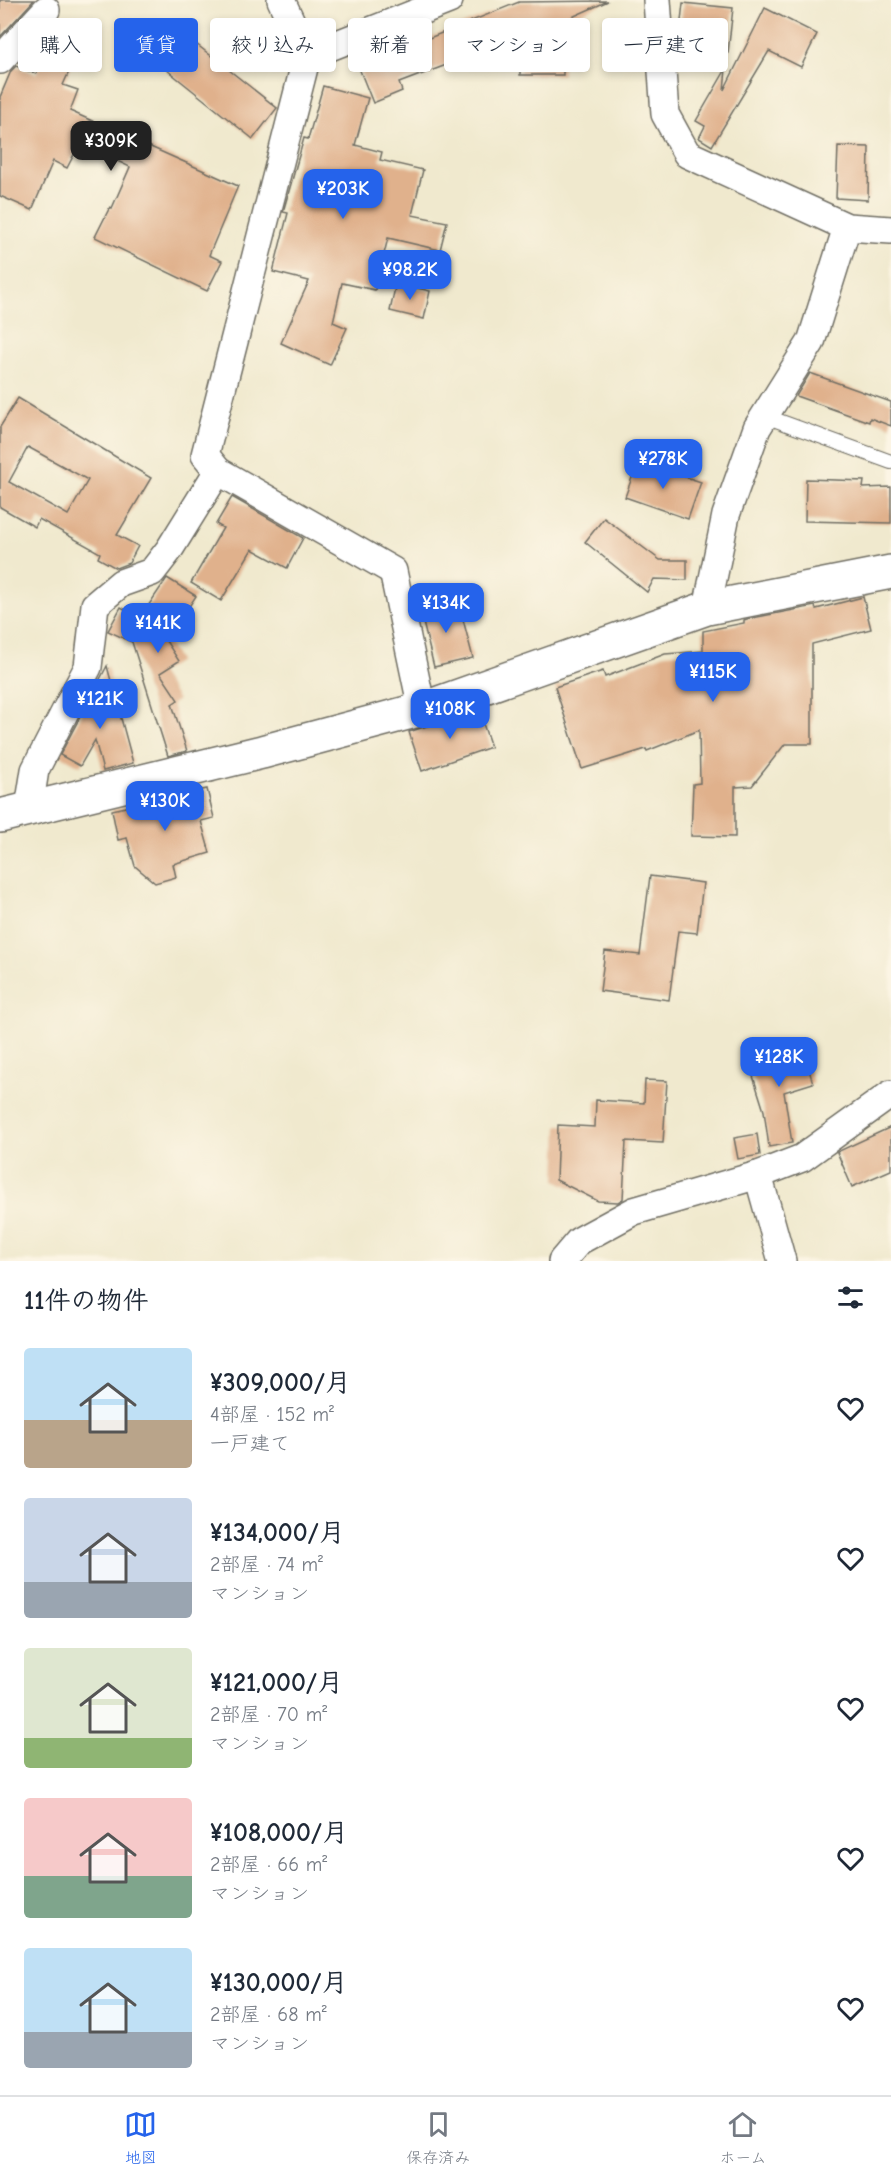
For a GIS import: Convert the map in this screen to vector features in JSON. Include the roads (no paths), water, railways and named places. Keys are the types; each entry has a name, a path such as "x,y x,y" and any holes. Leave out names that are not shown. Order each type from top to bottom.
{"street":[{"path":"281,0 289,18"},
{"path":"336,45 449,0"},
{"path":"657,0 665,114 687,154 847,227 891,230"},
{"path":"0,60 46,10"},
{"path":"303,72 205,455 218,471 393,571 422,709"},
{"path":"707,608 726,515 757,428 811,342 847,227"},
{"path":"14,812 88,667 95,605 121,583 152,572 218,471"},
{"path":"14,812 262,753 422,709 707,608 891,572"},
{"path":"562,1261 579,1241 634,1211 758,1175 802,1158 891,1094"},
{"path":"758,1175 782,1261"}],"lane":[{"path":"765,416 891,462"}]}
